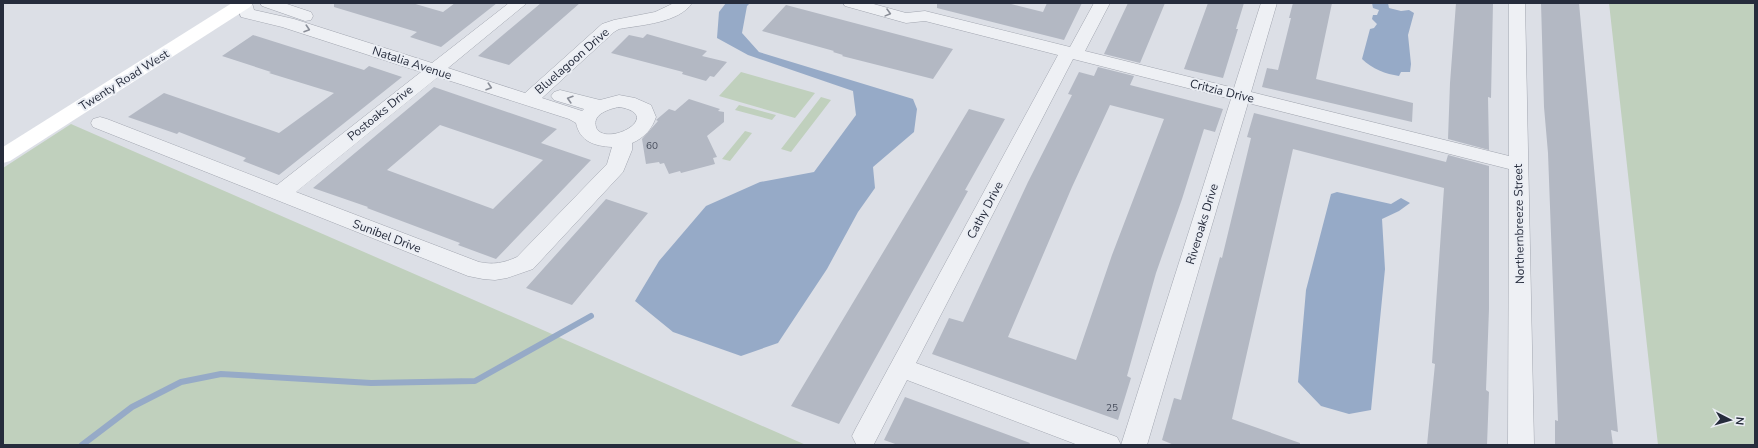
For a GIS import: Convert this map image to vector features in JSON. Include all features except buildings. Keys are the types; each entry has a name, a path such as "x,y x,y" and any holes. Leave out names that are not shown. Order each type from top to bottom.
{"street":[{"name":"Natalia Avenue","path":"244,3 247,13 441,65"},
{"name":"Twenty Road West","path":"3,156 244,3"},
{"name":"Natalia Avenue","path":"268,3 441,65 534,95 586,120"},
{"name":"Postoaks Drive","path":"279,194 519,3"},
{"name":"Bluelagoon Drive","path":"534,95 608,28 614,25 667,14 678,9 684,3"},
{"name":"Critzia Drive","path":"851,3 906,18 930,10"},
{"name":"Critzia Drive","path":"899,3 930,10 1072,53 1518,165"},
{"name":"Cathy Drive","path":"865,436 1072,53 1102,3"},
{"name":"Riveroaks Drive","path":"1134,445 1269,3"},
{"name":"Northernbreeze Street","path":"1517,3 1521,445"},
{"name":"Natalia Avenue","path":"534,95 600,106"},
{"path":"614,102 628,102 643,108 647,119 642,128 632,136 622,139 602,140 594,137 588,132 585,126 589,114 600,106 614,102"},
{"name":"Sunibel Drive","path":"100,124 476,270 488,273 510,271 526,262 616,167 622,150 622,139"},
{"path":"901,368 1108,445"}],"green space":[{"path":"1609,3 1755,3 1755,445 1658,445"},
{"path":"741,72 815,93 795,118 719,96"},
{"path":"821,97 831,100 791,152 781,149"},
{"path":"739,105 776,115 772,120 735,110"},
{"path":"71,124 806,445 3,445 3,168"},
{"path":"745,131 752,133 730,161 722,159"}],"water":[{"path":"726,3 750,3 747,6 742,33 759,52 913,99 917,109 914,132 873,167 875,188 858,212 827,269 778,343 741,356 673,332 635,301 659,261 706,206 760,182 814,172 856,115 853,91 748,55 717,38 719,12"},
{"path":"1372,3 1388,3 1389,8 1401,11 1409,10 1414,13 1408,35 1411,64 1410,72 1401,72 1399,76 1389,74 1366,63 1362,59 1370,29 1374,28 1377,24 1372,19 1373,15 1377,15 1379,10 1373,8"},
{"path":"1337,192 1391,204 1401,198 1410,203 1399,211 1382,219 1385,269 1371,410 1349,414 1321,406 1298,382 1306,290 1331,194"}],"waterway":[{"path":"82,445 132,407 181,382 221,374 371,383 475,381 591,316"}]}
